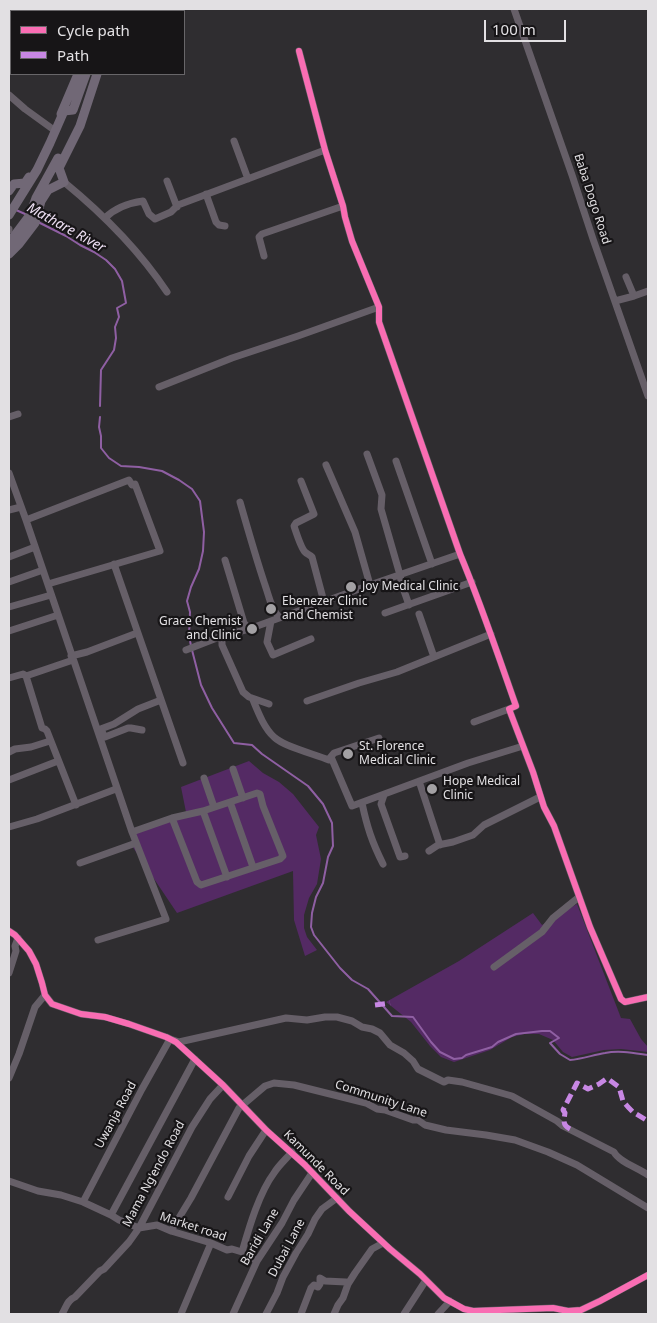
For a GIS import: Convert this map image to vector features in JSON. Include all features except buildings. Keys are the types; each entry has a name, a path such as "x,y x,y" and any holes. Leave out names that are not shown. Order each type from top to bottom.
{"main road":[{"path":"11,187 25,183 43,154 78,75"},
{"path":"9,215 36,170 64,110 73,110 86,75"},
{"path":"9,254 35,223 42,199 48,190 64,182 59,168 80,126 97,75"},
{"path":"9,242 30,215 36,198 73,128 94,97 101,75"}],"street":[{"name":"Baba Dogo Road","path":"514,9 648,396"},
{"path":"299,51 325,150 344,206 344,217 379,307 379,322 460,554 472,582 516,706 474,722"},
{"path":"9,96 54,130"},
{"path":"234,141 248,179"},
{"path":"105,218 122,207 143,201 149,214 154,219 171,212 178,205 325,150"},
{"path":"167,181 177,207"},
{"path":"64,182 105,218 155,274 167,292"},
{"path":"25,183 19,183 27,193 42,199"},
{"path":"206,194 216,222 219,225 225,226"},
{"path":"264,256 259,238 262,234 344,206"},
{"path":"626,277 634,296"},
{"path":"615,301 648,291"},
{"path":"160,387 232,358 379,307"},
{"path":"9,417 18,414"},
{"path":"368,454 382,495 381,509 409,605"},
{"path":"396,461 432,564"},
{"path":"326,465 355,532 370,585"},
{"path":"9,473 72,658 100,730 116,789 166,919 98,940"},
{"path":"26,520 129,480 132,485 135,484 160,550 48,584"},
{"path":"301,481 314,514 294,526 304,551 312,557 324,602"},
{"path":"240,502 254,554 271,604 275,614 279,617"},
{"path":"9,510 22,507"},
{"path":"9,557 35,547"},
{"path":"187,649 460,554"},
{"path":"225,560 244,623 249,629"},
{"path":"114,564 183,763"},
{"path":"9,582 43,570"},
{"path":"385,614 472,582"},
{"path":"9,607 51,595"},
{"path":"419,614 434,657"},
{"path":"9,631 58,615"},
{"path":"271,620 267,642 273,655 312,639"},
{"path":"9,678 23,674 26,674 26,676 137,633"},
{"path":"306,701 397,672 491,634"},
{"path":"222,636 222,645 243,692 249,697 268,704"},
{"path":"26,676 42,728 46,730 76,805"},
{"path":"100,730 114,724 138,709 161,700"},
{"path":"253,700 257,711 274,738 330,758 346,781 351,798"},
{"path":"509,709 540,797 554,826 579,897 620,999 625,1002 648,997"},
{"path":"100,730 105,737 128,728 142,730"},
{"path":"330,758 334,753 379,738"},
{"path":"9,752 50,740"},
{"path":"330,758 352,806 468,762 523,746"},
{"path":"9,780 58,761"},
{"path":"233,769 243,798"},
{"path":"204,778 214,807"},
{"path":"419,781 440,845"},
{"path":"9,827 37,819 116,789"},
{"path":"132,832 172,818 203,811 257,793 260,794 283,856 280,859 201,885 198,883 172,818"},
{"path":"384,795 381,804 400,857 405,856"},
{"path":"429,852 440,845 473,835 484,825 540,797"},
{"path":"230,802 253,868"},
{"path":"362,803 365,821 372,842 383,864"},
{"path":"203,811 227,877"},
{"path":"80,863 136,844"},
{"path":"494,967 542,932 553,918 579,897"},
{"path":"9,931 29,950 45,995 34,1007 9,1078"},
{"path":"9,973 18,938"},
{"name":"Kamunde Road","path":"45,995 52,1004 59,1007 81,1014 113,1019 138,1026 170,1039 183,1047 383,1243 450,1301 470,1311 477,1313 514,1312 553,1308 577,1312 648,1274"},
{"path":"170,1039 179,1042 286,1018 308,1020 318,1017 331,1017 352,1021 362,1027 380,1033 390,1045 404,1053 418,1068 436,1079 444,1082 448,1080 462,1082 518,1099 558,1121 566,1128 614,1152 621,1160 648,1175"},
{"name":"Uwanja Road","path":"83,1202 142,1088 170,1039"},
{"path":"111,1215 196,1059"},
{"name":"Community Lane","path":"171,1231 242,1105 266,1086 274,1083 302,1087 366,1103 377,1109 446,1130 515,1140 577,1165 648,1208"},
{"name":"Mama Ng'endo Road","path":"62,1314 68,1302 104,1269 139,1228 192,1127 210,1099 223,1085"},
{"path":"228,1197 249,1156 266,1130"},
{"path":"242,1252 267,1185 273,1173 292,1152"},
{"name":"Baridi Lane","path":"233,1314 257,1261 312,1173"},
{"name":"Market road","path":"9,1181 38,1191 61,1195 83,1202 139,1228 157,1225 227,1250 232,1249 242,1252 257,1261"},
{"name":"Dubai Lane","path":"266,1314 283,1277 315,1219 322,1209 336,1198"},
{"path":"181,1314 211,1243"},
{"path":"334,1314 355,1273 372,1250 383,1243"},
{"path":"301,1314 311,1288 314,1285 318,1287 320,1278 325,1281 346,1282 348,1284"},
{"path":"404,1314 426,1280"},
{"path":"438,1314 450,1301"},
{"path":"548,1314 553,1308"}],"shaded area":[{"path":"249,761 293,794 319,827 316,835 321,859 317,884 309,898 304,915 304,928 307,937 317,950 305,956 294,920 293,871 177,913 130,843 140,828 187,817 181,787"},
{"path":"577,904 621,1018 630,1019 641,1039 648,1047 648,1052 621,1049 604,1050 572,1057 563,1052 553,1040 539,1034 524,1034 512,1037 490,1050 454,1062 441,1057 411,1022 386,1002 459,961 533,913 542,925"}],"waterway":[{"name":"Mathare River","path":"16,210 25,214"},
{"name":"Mathare River","path":"38,222 106,260 115,269 122,281 126,303 117,308 119,317 115,327 114,350 101,370 100,406"},
{"name":"Mathare River","path":"100,417 101,448 109,458 121,466 162,471 192,489 200,501 204,532 203,551 199,569 187,601 190,612 189,635 191,646"},
{"name":"Mathare River","path":"192,650 201,685 212,708 234,743 252,745 308,786 323,804 332,823 333,846 328,857 323,883 316,897 311,927 314,935 340,968 352,980 368,989 392,1016 413,1017 440,1052 454,1059 492,1047 498,1042 516,1034 542,1031 550,1031 559,1038 550,1043 560,1054 570,1060 616,1052 648,1055"}],"marked path":[{"path":"375,1005 390,1003"},
{"path":"570,1129 565,1124 565,1113 563,1110 577,1083 588,1089 606,1079 619,1087 623,1101 633,1112 648,1121"}],"cycle path":[{"path":"299,51 325,150 352,241 379,307 379,322 460,554 516,706 509,709 544,807 554,826 590,927 621,999 625,1002 648,997"},
{"path":"9,931 29,951 36,964 45,995 52,1004 81,1014 105,1017 129,1024 176,1042 223,1085 266,1130 305,1165 349,1211 444,1298 464,1309 473,1311 553,1308 568,1311 581,1310 648,1275"}],"place":[{"name":"Joy Medical Clinic","path":"351,587"},
{"name":"Ebenezer Clinic and Chemist","path":"271,609"},
{"name":"Grace Chemist and Clinic","path":"252,629"},
{"name":"St. Florence Medical Clinic","path":"348,754"},
{"name":"Hope Medical Clinic","path":"432,789"}]}
